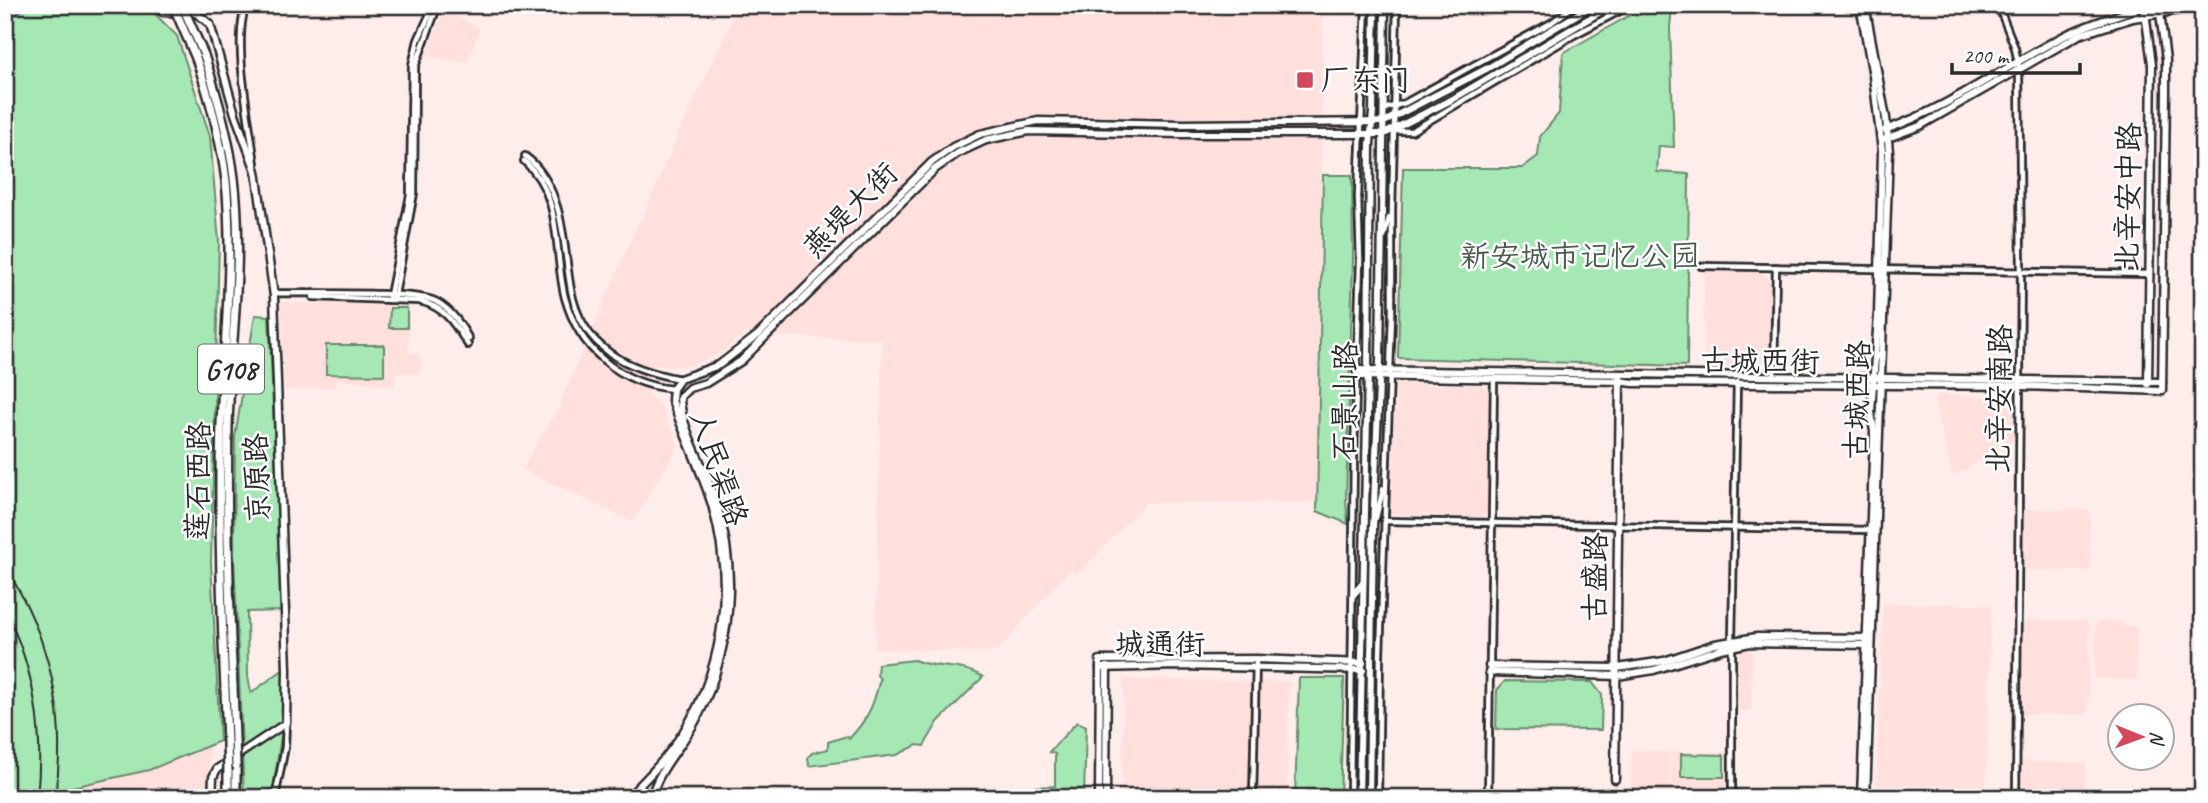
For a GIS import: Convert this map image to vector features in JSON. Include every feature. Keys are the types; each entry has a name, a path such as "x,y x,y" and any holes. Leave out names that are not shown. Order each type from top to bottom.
{"highway":[{"name":"莲石西路","path":"173,5 200,56"},
{"name":"莲石西路","path":"182,5 225,128 234,178 236,281 228,427 228,798"},
{"name":"莲石西路","path":"229,688 236,798"}],"main road":[{"name":"京原路","path":"152,5 163,12 196,13 210,24 235,114 256,171 274,295 287,670 286,723"},
{"name":"石景山路","path":"1359,798 1375,5"},
{"name":"石景山路","path":"1369,798 1385,5"},
{"name":"燕堤大街","path":"680,379 719,365 758,335 932,162 953,147 980,134 1038,121 1182,124 1384,122 1524,47 1593,5"},
{"name":"燕堤大街","path":"684,391 706,383 741,361 935,169 958,153 986,140 1009,133 1046,130 1181,135 1384,134 1612,5"},
{"name":"古城西路","path":"1862,5 1888,129 1877,382 1871,412 1874,432 1873,530 1863,798"},
{"name":"古城西路","path":"1862,5 1881,141 1882,269"},
{"name":"北辛安中路","path":"2159,5 2166,92 2162,391"},
{"path":"1881,141 1920,126 2094,23 2145,6"},
{"name":"北辛安中路","path":"2145,6 2152,64 2148,391"},
{"path":"1880,132 1900,126 2079,35 2133,18 2203,6"},
{"name":"古城西街","path":"1358,373 1620,378 1633,383 1737,380 2021,384 2162,382"},
{"name":"古城西街","path":"1737,380 1774,377 1877,382"},
{"name":"古盛路","path":"1615,779 1620,378"},
{"name":"人民渠路","path":"627,798 673,748 696,711 717,653 724,605 723,554 718,529 711,503 672,400 673,389 680,379"},
{"name":"古城西街","path":"2021,384 2162,391"},
{"name":"人民渠路","path":"651,798 710,691 723,646 728,616 727,545 712,491 682,412 680,397 684,391"},
{"path":"1353,595 1364,581"},
{"path":"1489,669 1617,672 1732,643 1869,641"},
{"name":"城通街","path":"1105,665 1256,659 1363,667"},
{"path":"1099,798 1105,665"},
{"path":"1105,665 1106,798"},
{"name":"城通街","path":"1105,665 1256,668 1353,666"},
{"path":"212,798 213,777 217,769 286,723"}],"street":[{"path":"246,5 241,53 256,171"},
{"path":"392,298 410,195 412,65 418,40 436,5"},
{"path":"1350,798 1354,468 1360,261 1357,228 1366,5"},
{"path":"1378,798 1385,479 1392,316 1397,5"},
{"path":"1384,109 1395,106 1498,52 1551,23 1575,5"},
{"path":"1393,131 1412,131 1574,35 1631,5"},
{"name":"北辛安南路","path":"1998,5 2019,65 2021,384 2016,798"},
{"path":"1558,36 1574,35"},
{"path":"1498,52 1524,47"},
{"name":"燕堤大街","path":"673,389 641,383 613,369 585,339 572,317 565,297 547,193 540,178 524,159 544,175 553,194 561,221 573,298 593,336 612,355 646,373 680,379"},
{"path":"1381,245 1392,211"},
{"path":"1701,266 2150,274"},
{"path":"1774,377 1776,267"},
{"path":"274,295 419,301 433,305 453,321 468,342"},
{"path":"1488,798 1494,376"},
{"path":"1732,798 1737,380"},
{"path":"1373,529 1385,479"},
{"path":"1384,521 1873,530"},
{"path":"1253,798 1256,659"},
{"path":"275,798 286,723"}],"shaded area":[{"path":"739,5 1352,5 1352,13 1323,16 1317,502 1145,503 1077,575 1070,569 996,652 875,649 882,340 770,336 747,332 720,353 694,365 653,365 647,393 661,407 679,446 632,522 522,469 558,408 675,141"},
{"path":"444,10 480,28 467,63 426,56"},
{"path":"1704,272 1762,272 1770,282 1774,351 1762,369 1712,368 1704,356"},
{"path":"282,302 410,307 408,353 420,354 420,374 395,373 394,386 337,379 336,387 285,390 280,305"},
{"path":"1396,384 1483,385 1488,391 1487,514 1483,517 1390,514"},
{"path":"1939,394 2003,398 2013,405 2014,440 1953,477 1934,403"},
{"path":"2023,509 2090,510 2090,571 2022,570"},
{"path":"1883,603 1991,605 1986,786 1876,785"},
{"path":"2026,620 2085,620 2090,625 2088,715 2021,714 2022,626"},
{"path":"2099,621 2121,622 2122,626 2137,627 2136,680 2094,679 2095,625"},
{"path":"1743,649 1752,649 1751,711 1736,709 1737,654"},
{"path":"1124,679 1289,682 1287,798 1122,798"},
{"path":"210,745 208,798 61,798 63,789 149,770"},
{"path":"1632,750 1670,752 1669,798 1630,798"},
{"path":"1671,752 1728,752 1729,798 1671,798"},
{"path":"2019,761 2086,763 2084,798 2020,798"}],"green space":[{"path":"5,5 146,5 177,36 210,136 219,242 211,562 220,741 149,770 63,789 24,792 23,798 5,798"},
{"name":"新安城市记忆公园","path":"1648,5 1672,5 1670,28 1674,147 1659,146 1657,172 1689,174 1687,366 1398,358 1403,168 1522,168 1538,156 1540,137 1559,113 1563,53"},
{"path":"1323,175 1352,175 1353,260 1346,501 1348,524 1317,511"},
{"path":"390,308 407,308 407,328 389,328"},
{"path":"255,315 269,316 282,611 247,612 248,676 251,693 284,669 284,715 272,798 244,798 234,556 235,437"},
{"path":"326,345 384,345 384,375 326,374"},
{"path":"914,660 966,670 983,677 938,722 924,746 917,745 897,755 809,766 808,757 812,753 828,749 828,742 847,736 849,739 866,718 880,679 877,675 878,664"},
{"path":"1299,678 1344,678 1340,798 1295,798"},
{"path":"1505,681 1592,682 1602,695 1601,730 1496,729 1497,690"},
{"path":"1077,722 1086,726 1084,798 1012,798 1011,788 1055,786 1055,754 1049,752"},
{"path":"1681,754 1724,755 1724,777 1681,777"}],"water":[{"path":"5,5 29,5 12,18 5,18"}],"railway":[{"path":"5,567 34,621 52,678 59,737 55,798"},
{"path":"5,611 24,655 35,702 39,750 37,798"}],"place":[{"name":"厂东门","path":"1305,80"}]}
